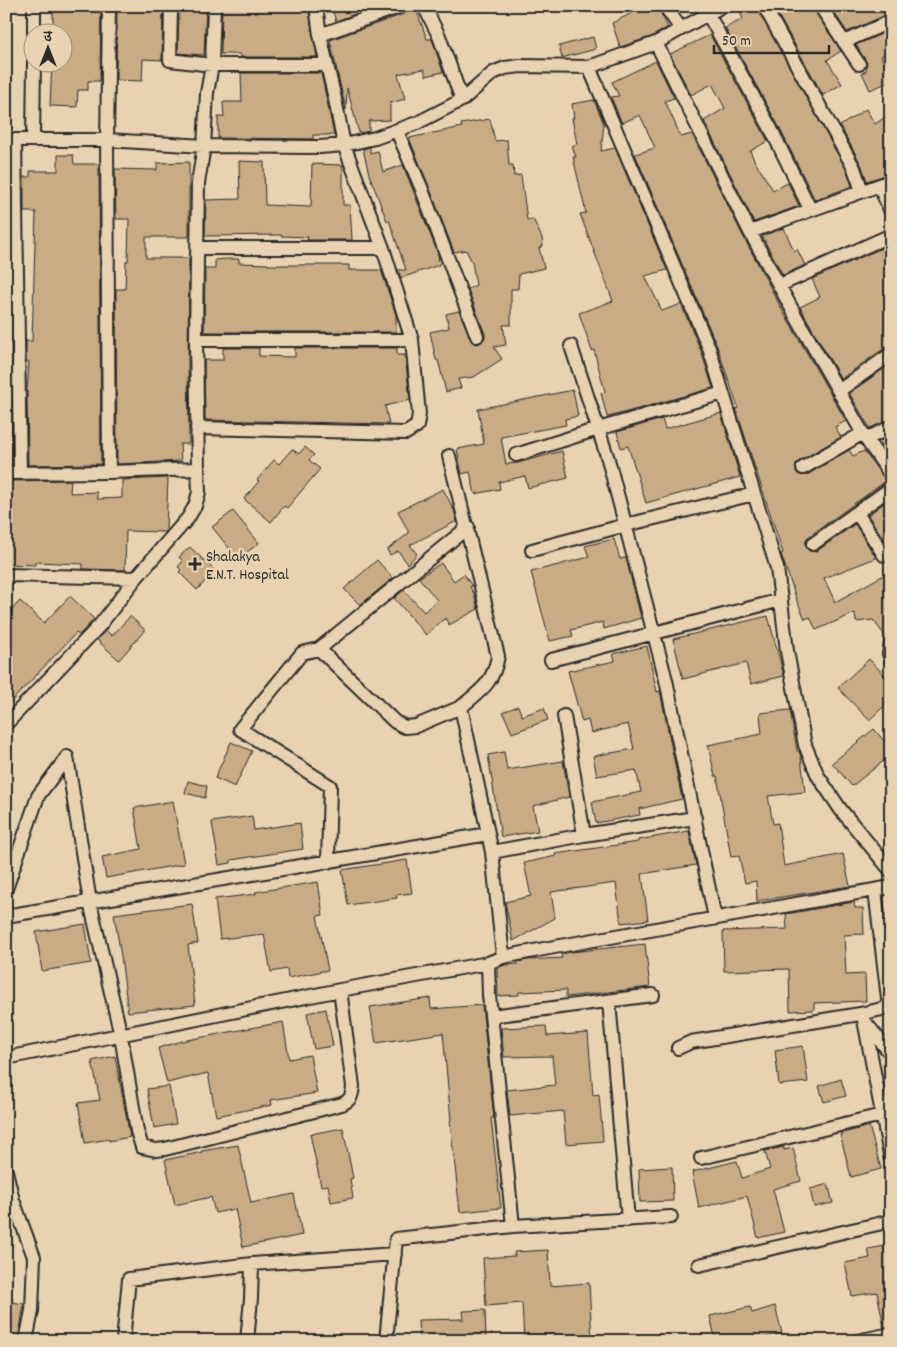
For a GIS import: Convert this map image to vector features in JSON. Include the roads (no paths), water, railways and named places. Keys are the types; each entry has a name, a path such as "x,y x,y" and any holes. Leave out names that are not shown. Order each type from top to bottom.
{"street":[{"path":"34,6 34,22"},
{"path":"109,6 107,140 109,472"},
{"path":"171,6 170,60 212,64 326,65"},
{"path":"6,724 100,624 136,578 188,518 195,506 199,492 196,340 198,183 204,146 207,93 212,64 214,6"},
{"path":"197,428 406,433 417,426 419,414 412,340 383,248 344,145 332,82 326,65 316,6"},
{"path":"320,35 401,6"},
{"path":"424,6 428,11 466,97"},
{"path":"665,6 681,29"},
{"path":"20,472 10,140 107,140 204,146 320,147 344,145 397,132 417,123 466,97 493,73 505,68 520,66 589,67 656,42 722,6"},
{"path":"764,6 854,168 862,191"},
{"path":"820,6 859,64"},
{"path":"708,14 771,129 810,209"},
{"path":"844,42 891,21"},
{"path":"656,42 750,232 799,322 865,436 891,475"},
{"path":"589,67 709,348 777,568 787,651 805,745 818,776 841,810 891,871"},
{"path":"33,140 34,72"},
{"path":"397,132 421,187 476,336"},
{"path":"750,232 885,183 891,212"},
{"path":"780,285 891,235"},
{"path":"197,248 383,248"},
{"path":"196,340 412,340"},
{"path":"571,346 608,459 666,680 715,918"},
{"path":"840,390 891,354"},
{"path":"516,455 723,393"},
{"path":"803,468 865,436 891,427"},
{"path":"319,649 394,722 405,727 416,726 461,707 490,682 496,671 498,656 468,527 449,456"},
{"path":"6,473 198,469"},
{"path":"814,544 891,488"},
{"path":"532,550 754,494"},
{"path":"857,513 884,555"},
{"path":"328,862 330,786 240,729 302,653 319,649 468,527"},
{"path":"6,575 136,578"},
{"path":"551,660 781,600"},
{"path":"891,643 889,644 889,654 891,658"},
{"path":"461,707 492,852 503,957"},
{"path":"564,716 584,835"},
{"path":"6,889 38,796 68,757 90,902 121,1036 137,1131 142,1147 156,1150 164,1149 348,1101 351,1098 354,1086 340,990"},
{"path":"492,852 584,835 695,818"},
{"path":"6,916 488,834"},
{"path":"6,1058 340,990 488,963 503,957 891,887"},
{"path":"678,1048 691,1042 862,1017 890,1007 874,890"},
{"path":"488,963 491,1016 513,1226"},
{"path":"491,1016 653,995"},
{"path":"609,1000 628,1220"},
{"path":"862,1017 891,1054"},
{"path":"862,1017 891,1160"},
{"path":"700,1158 882,1115"},
{"path":"6,1171 13,1200 34,1257 32,1311 26,1341"},
{"path":"386,1341 396,1239 513,1226 671,1217"},
{"path":"699,1265 891,1221"},
{"path":"123,1341 130,1279 252,1264 394,1254"},
{"path":"248,1341 252,1264"},
{"path":"857,1341 891,1334"}],"place":[{"name":"Shalakya E.N.T. Hospital","path":"195,564"}]}
